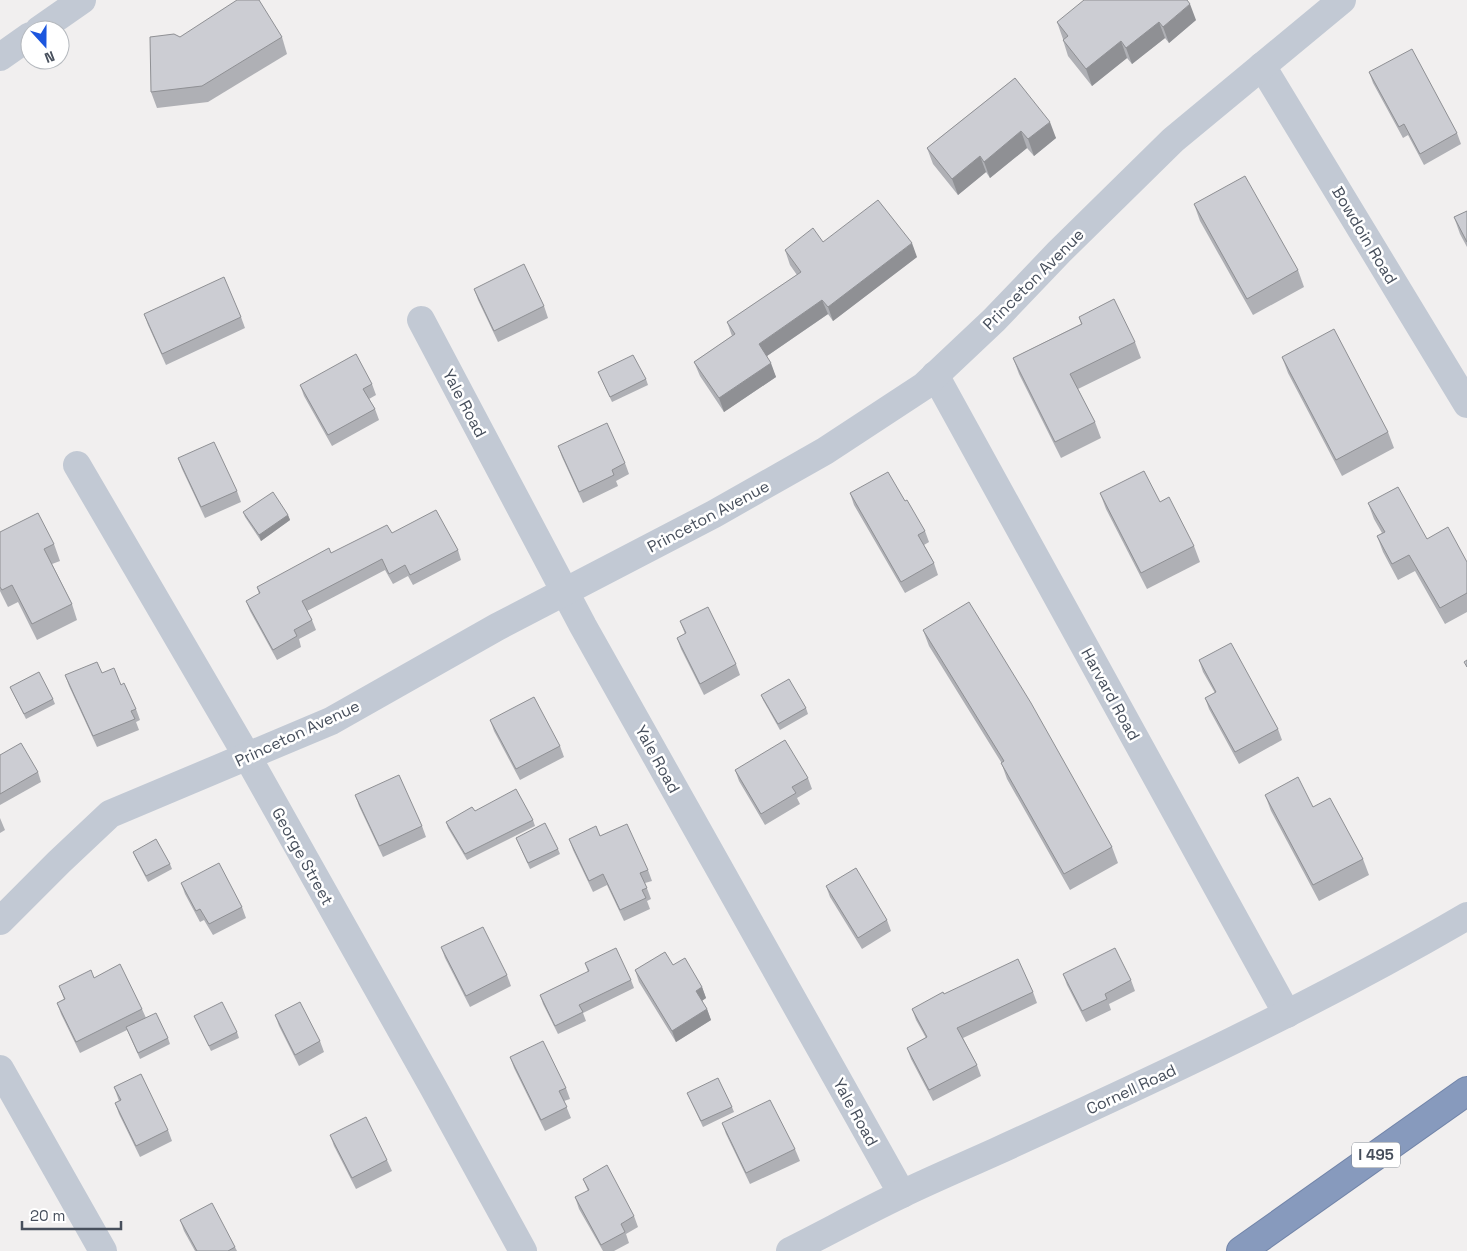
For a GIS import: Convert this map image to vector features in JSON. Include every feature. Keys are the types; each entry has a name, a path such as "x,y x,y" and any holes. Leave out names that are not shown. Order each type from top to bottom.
{"highway":[{"name":"I 495","path":"1241,1251 1467,1091"}],"street":[{"path":"53,20 82,0"},
{"name":"Princeton Avenue","path":"0,921 110,814 331,720 497,627 714,514 825,451 924,386 994,320 1059,252 1173,140 1342,0"},
{"path":"0,57 20,43"},
{"name":"Bowdoin Road","path":"1262,66 1467,404"},
{"name":"Yale Road","path":"421,320 588,634 902,1194"},
{"name":"Harvard Road","path":"935,375 1287,1014"},
{"name":"George Street","path":"77,465 247,756 523,1251"},
{"name":"Cornell Road","path":"790,1251 902,1194 1142,1084 1287,1014 1408,950 1467,916"},
{"path":"0,1069 103,1251"}],"building":[{"path":"237,0 259,0 282,37 202,86 151,92 150,37 174,34 180,37"},
{"path":"1084,0 1187,0 1190,4 1163,27 1159,22 1126,48 1121,41 1086,69 1063,40 1068,36 1057,22"},
{"path":"1412,49 1457,133 1420,154 1404,124 1399,127 1369,72"},
{"path":"1015,78 1050,122 1028,139 1021,131 984,162 980,156 952,179 927,148"},
{"path":"1245,176 1298,270 1247,299 1194,204"},
{"path":"878,200 912,243 828,307 822,300 759,344 771,363 719,398 694,362 735,334 727,322 801,272 785,250 813,228 823,242"},
{"path":"1467,211 1467,242 1454,217"},
{"path":"524,264 544,306 494,331 474,289"},
{"path":"224,277 241,317 162,354 144,314"},
{"path":"1114,299 1135,342 1070,374 1095,422 1055,442 1013,358 1082,324 1079,317"},
{"path":"1334,329 1388,432 1336,460 1282,357"},
{"path":"356,354 372,384 363,389 375,409 328,435 300,385"},
{"path":"633,355 646,379 610,397 598,372"},
{"path":"607,423 625,463 612,470 614,475 579,492 558,446"},
{"path":"214,442 237,491 201,507 178,458"},
{"path":"1144,471 1160,502 1169,497 1194,546 1141,573 1100,493"},
{"path":"888,472 925,531 918,535 934,563 901,582 850,493"},
{"path":"1398,487 1427,539 1448,527 1467,562 1467,593 1440,608 1409,555 1392,564 1377,536 1385,532 1368,503"},
{"path":"273,492 288,515 259,535 243,512"},
{"path":"436,510 458,550 410,575 405,565 389,574 382,559 302,601 312,620 294,630 297,636 273,650 246,601 260,593 257,587 329,548 331,553 387,525 392,533"},
{"path":"38,513 54,544 44,549 72,604 32,624 12,585 2,590 0,587 0,532"},
{"path":"969,602 1031,703 1112,847 1064,874 1001,763 1004,761 923,630"},
{"path":"708,607 736,664 700,684 677,638 686,633 680,621"},
{"path":"1231,643 1278,729 1235,752 1205,698 1216,692 1199,660"},
{"path":"97,662 102,673 114,668 121,685 124,683 136,709 131,711 135,719 93,736 65,675"},
{"path":"39,672 53,699 24,714 10,687"},
{"path":"789,679 806,708 778,724 761,695"},
{"path":"534,697 560,746 516,769 490,720"},
{"path":"785,740 808,778 792,787 796,793 761,814 735,770"},
{"path":"21,743 38,772 0,794 0,755"},
{"path":"399,775 422,826 379,846 355,795"},
{"path":"1298,777 1313,807 1330,798 1363,859 1313,885 1265,795"},
{"path":"516,789 533,820 465,854 446,822 472,807 475,811"},
{"path":"545,823 558,849 528,863 516,838"},
{"path":"627,824 648,870 640,873 647,888 642,890 646,898 620,910 603,874 589,881 569,839 596,826 600,836"},
{"path":"156,839 170,864 146,876 133,852"},
{"path":"219,863 242,907 209,924 200,909 196,911 181,883"},
{"path":"856,868 887,920 858,938 826,886"},
{"path":"483,927 507,975 466,996 441,947"},
{"path":"616,948 631,980 579,1005 583,1012 555,1026 540,995 589,971 585,963"},
{"path":"1115,948 1131,980 1105,994 1107,999 1082,1011 1063,974"},
{"path":"665,952 673,965 685,958 702,987 696,991 707,1009 672,1031 635,970"},
{"path":"1018,959 1033,992 957,1028 977,1065 929,1090 907,1048 927,1037 912,1009 943,992 944,994"},
{"path":"120,964 142,1009 76,1042 57,1003 65,999 59,986 91,970 94,978"},
{"path":"222,1002 237,1032 209,1046 194,1016"},
{"path":"300,1002 320,1041 295,1055 275,1015"},
{"path":"156,1013 168,1038 138,1053 126,1027"},
{"path":"543,1041 566,1088 559,1091 567,1107 541,1120 510,1057"},
{"path":"141,1074 168,1130 136,1146 115,1103 121,1100 114,1087"},
{"path":"718,1078 732,1107 701,1121 687,1093"},
{"path":"770,1100 795,1149 746,1173 722,1123"},
{"path":"366,1117 387,1160 352,1178 330,1135"},
{"path":"607,1165 634,1216 621,1224 625,1232 601,1245 575,1197 589,1190 583,1179"},
{"path":"212,1203 235,1247 228,1251 197,1251 180,1220"}]}
